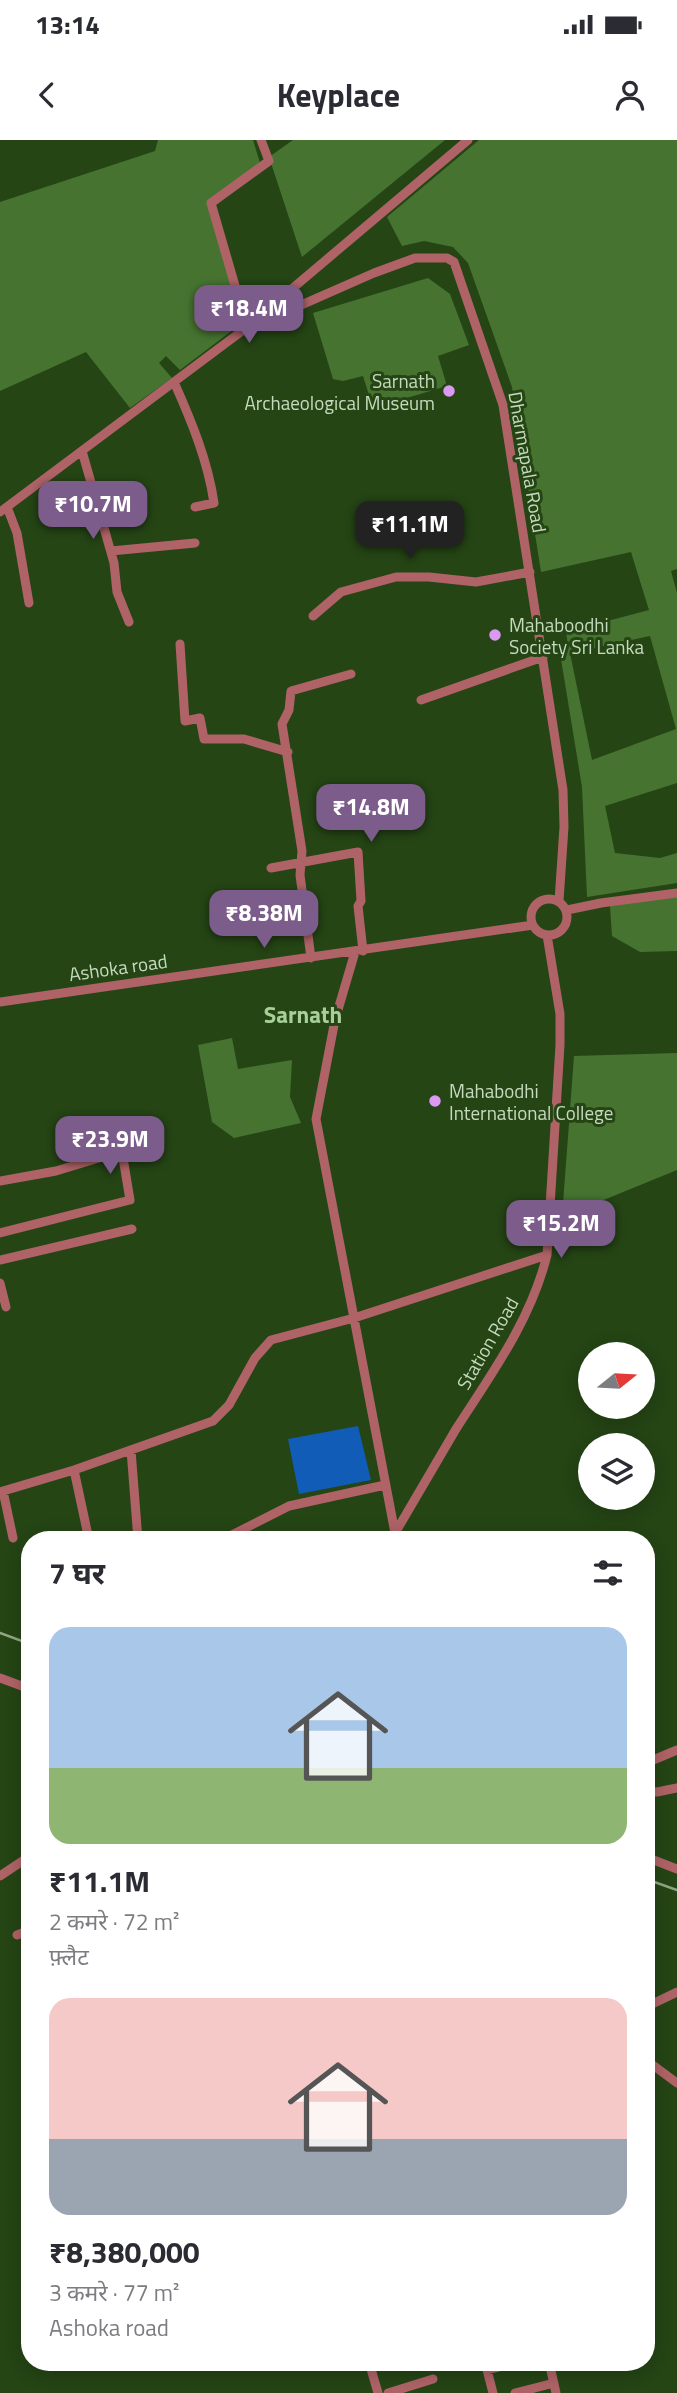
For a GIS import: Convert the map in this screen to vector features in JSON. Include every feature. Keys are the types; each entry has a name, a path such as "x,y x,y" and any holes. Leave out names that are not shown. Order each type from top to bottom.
{"street":[{"path":"244,329 211,203 268,161 261,140"},
{"path":"29,603 17,533 2,510 244,329 468,140"},
{"name":"Dharmapala Road","path":"244,329 415,258 447,258 454,262 503,405 564,806 559,901"},
{"path":"174,382 189,415 211,484 214,503 195,507"},
{"path":"82,451 111,551 117,592 129,622"},
{"path":"111,551 195,543"},
{"path":"313,616 341,592 396,578 429,577 476,582 530,572"},
{"path":"180,644 185,721 200,718 204,738 244,738 288,752"},
{"path":"421,700 543,657"},
{"path":"311,958 300,875 302,863 282,724 289,710 291,691 351,674"},
{"path":"271,868 358,852 361,901 358,906 359,952 335,1020 316,1119 392,1531"},
{"path":"567,911 601,903 677,893"},
{"path":"547,898 559,901 567,911 564,928 554,935 537,931 533,925 531,914 536,903 547,898"},
{"name":"Ashoka road","path":"0,1002 533,925"},
{"name":"Station Road","path":"396,1531 515,1336 540,1283 547,1255 560,1045 560,1014 547,935"},
{"path":"0,1181 56,1171 118,1152 123,1158 130,1200 0,1233"},
{"path":"0,1260 132,1229"},
{"path":"13,1538 2,1492 202,1426 223,1413 256,1358 271,1340 354,1318 547,1255"},
{"path":"0,1283 6,1307"},
{"path":"131,1450 137,1531"},
{"path":"74,1470 87,1531"},
{"path":"240,1531 289,1506 385,1485"},
{"path":"0,1678 21,1686"},
{"path":"655,1759 677,1750"},
{"path":"655,1793 677,1788"},
{"path":"655,1860 677,1869"},
{"path":"0,1876 21,1862"},
{"path":"17,1935 21,1933"},
{"path":"655,2003 677,1992"},
{"path":"655,2067 677,2083"},
{"path":"372,2371 378,2393"},
{"path":"487,2371 493,2393"},
{"path":"388,2393 433,2379"},
{"path":"515,2393 555,2388"}],"green space":[{"path":"158,140 253,140 260,163 208,203 246,320 180,370 166,356 159,363 172,378 130,408 86,352 0,391 0,202 155,151"},
{"path":"293,140 445,140 302,257 269,157"},
{"path":"479,140 677,140 677,569 671,571 677,593 677,783 605,806 615,853 660,858 677,853 677,883 587,897 582,787 560,653 568,645 566,632 649,610 631,552 541,572 512,387 468,263 453,247 424,241 402,246 387,217","holes":["650,636 676,729 592,760 570,653"]},
{"path":"428,278 450,294 469,345 438,356 447,386 373,408 363,376 343,381 333,379 313,313"},
{"path":"677,896 677,951 640,952 612,936 610,906"},
{"path":"232,1038 238,1069 292,1060 290,1097 301,1123 234,1138 212,1122 198,1045"},
{"path":"677,1053 677,1170 562,1217 574,1056"}],"water":[{"path":"358,1426 371,1480 299,1494 288,1439"}],"railway":[{"path":"0,1633 21,1641"},
{"path":"655,1882 677,1890"}],"place":[{"name":"Sarnath Archaeological Museum","path":"449,391"},
{"name":"Mahaboodhi Society Sri Lanka","path":"495,635"},
{"name":"Mahabodhi International College","path":"435,1101"}],"district":[{"name":"Sarnath","path":"303,1014"}]}
